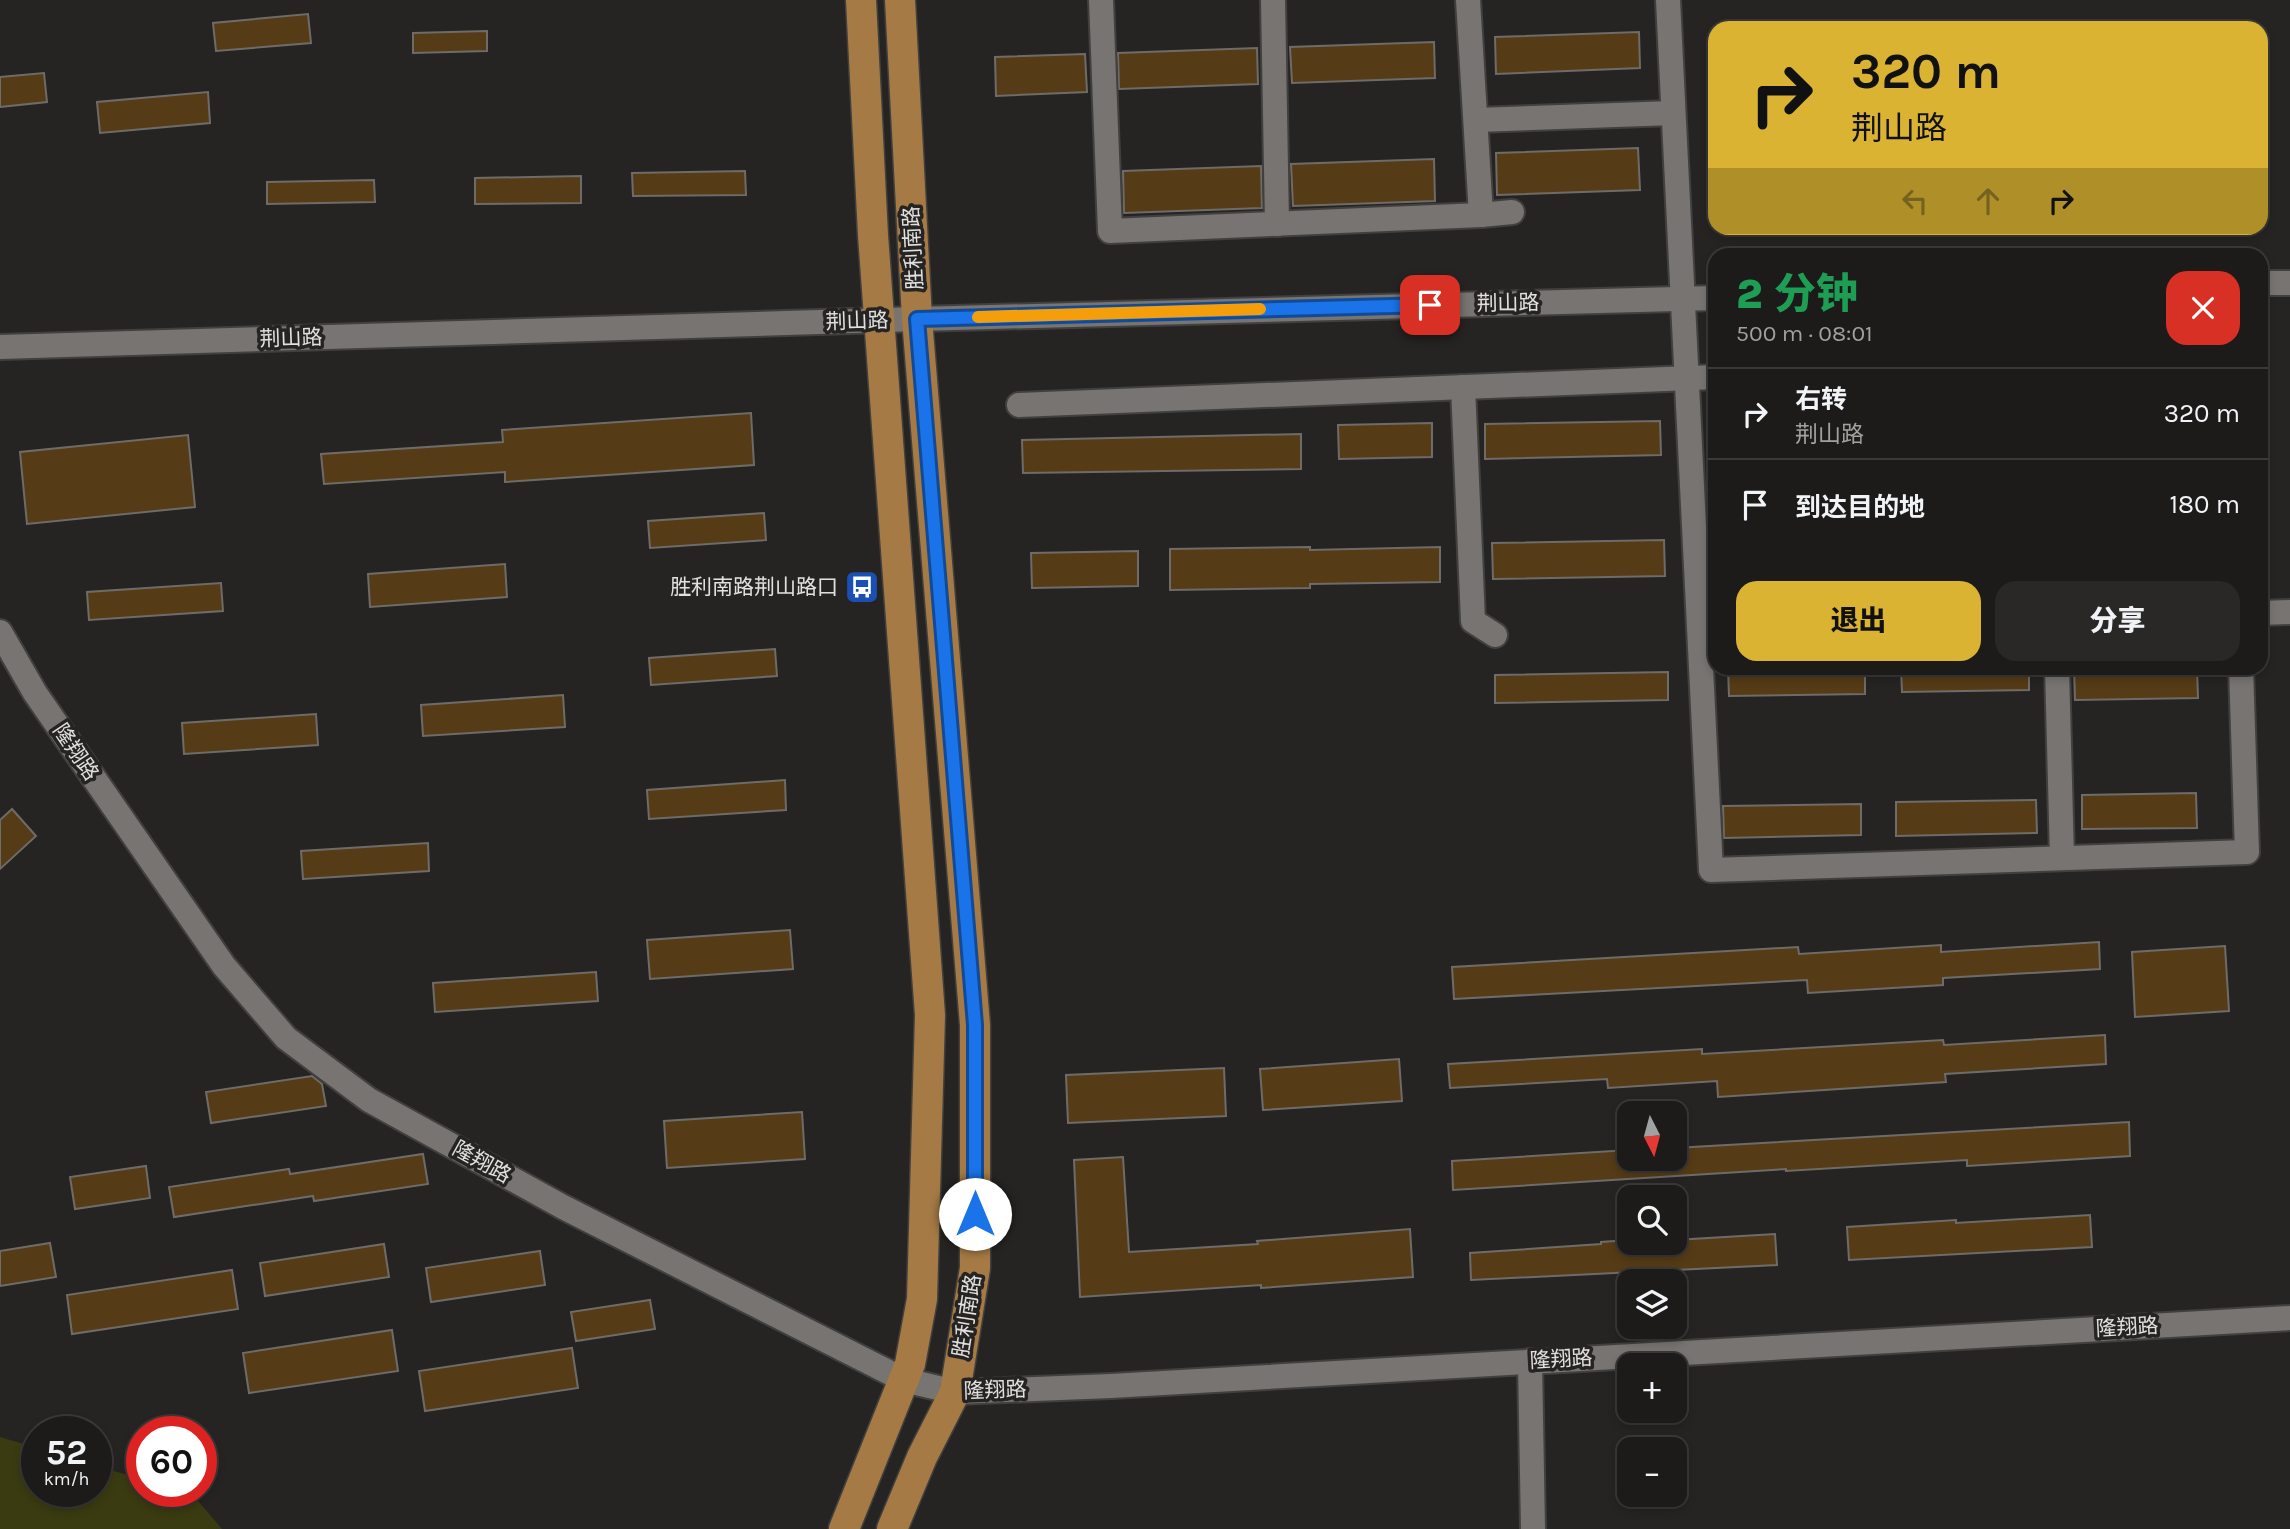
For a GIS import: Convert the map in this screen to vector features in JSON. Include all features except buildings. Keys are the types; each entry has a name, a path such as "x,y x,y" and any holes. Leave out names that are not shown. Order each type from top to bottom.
{"main road":[{"name":"胜利南路","path":"844,1529 910,1364 922,1298 930,1015 880,320 861,0"},
{"name":"胜利南路","path":"892,1529 922,1457 954,1392 975,1268 975,1025 917,319 900,0"}],"street":[{"path":"1101,0 1110,231 1512,212"},
{"path":"1273,0 1277,224"},
{"path":"1468,0 1481,215"},
{"path":"1668,0 1711,870 2247,852 2241,675"},
{"path":"1476,120 1673,113"},
{"path":"2268,283 2290,283"},
{"name":"荆山路","path":"0,347 1708,298"},
{"path":"1019,405 1708,377"},
{"path":"1463,387 1473,621 1495,635"},
{"path":"2268,613 2290,612"},
{"name":"隆翔路","path":"0,632 35,693 224,966 286,1038 369,1100 563,1207 904,1380 954,1392 1111,1386 2290,1318"},
{"path":"2057,675 2063,858"},
{"path":"1530,1361 1533,1529"}],"shaded area":[{"path":"0,1437 21,1443 21,1507 112,1507 112,1471 126,1474 126,1507 203,1507 222,1529 0,1529"}],"slow traffic":[{"path":"978,317 1260,309"}],"place":[{"name":"胜利南路荆山路口","path":"862,587"}],"route":[{"path":"975,1214 975,1025 917,319 1430,305"}]}
